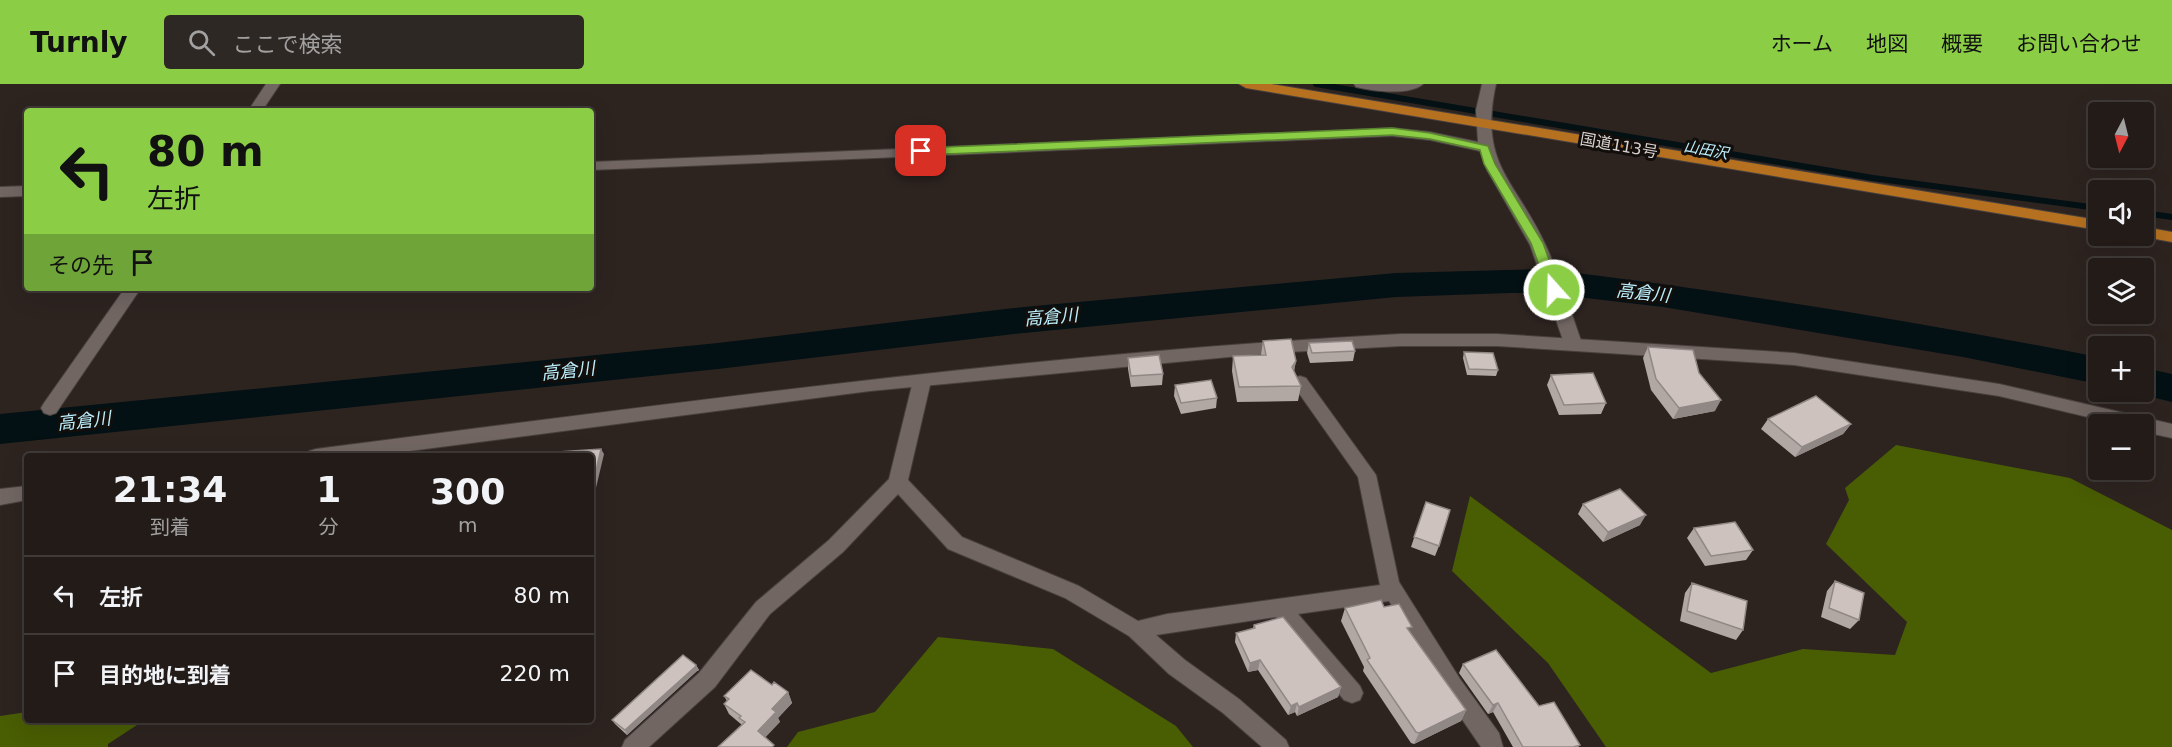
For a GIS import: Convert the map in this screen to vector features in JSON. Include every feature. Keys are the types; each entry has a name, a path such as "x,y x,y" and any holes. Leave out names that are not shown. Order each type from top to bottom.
{"highway":[{"name":"国道113号","path":"1246,84 2088,223"},
{"path":"2154,234 2172,237"}],"street":[{"path":"257,108 273,84"},
{"path":"1361,84 1384,88 1416,84"},
{"path":"1489,84 1484,100 1484,148 1490,164 1537,243 1574,346"},
{"path":"594,166 1392,132 1430,136 1484,148"},
{"path":"0,192 24,191"},
{"path":"50,408 131,291"},
{"path":"339,453 870,385 1271,346 1401,340 1497,340 1794,358 1999,390 2098,414"},
{"path":"633,747 707,680 763,608 836,546 898,482 922,381"},
{"path":"1300,382 1367,474 1389,584 1452,686 1491,740 1492,747"},
{"path":"2154,427 2172,431"},
{"path":"898,482 955,543 1072,592 1136,630 1177,667 1231,706 1278,747"},
{"path":"0,497 24,493"},
{"path":"1136,630 1167,623 1394,592"},
{"path":"1281,608 1352,693"}],"green space":[{"path":"1896,445 2070,478 2172,530 2172,747 1606,747 1548,663 1452,571 1470,496 1711,673 1803,649 1895,655 1907,622 1826,544 1849,500 1845,488"},
{"path":"938,637 1053,649 1176,726 1193,747 787,747 798,732 875,712"},
{"path":"24,712 24,723 140,723 108,744 108,747 0,747 0,716"}],"building":[{"path":"1291,339 1296,361 1292,367 1301,386 1239,387 1233,356 1266,355 1263,341"},
{"path":"1352,341 1355,351 1312,353 1309,343"},
{"path":"1648,347 1693,350 1699,373 1721,400 1679,408 1656,379"},
{"path":"1464,352 1493,353 1498,370 1469,369"},
{"path":"1159,355 1163,374 1131,376 1128,358"},
{"path":"1593,373 1606,403 1564,405 1551,375"},
{"path":"1211,380 1217,398 1181,403 1175,385"},
{"path":"1816,396 1851,424 1802,447 1768,419"},
{"path":"601,449 594,479 594,453 543,453"},
{"path":"1620,489 1646,515 1608,532 1583,504"},
{"path":"1426,502 1450,510 1439,546 1414,537"},
{"path":"1735,522 1753,550 1711,556 1694,528"},
{"path":"1835,581 1864,593 1859,620 1829,608"},
{"path":"1692,583 1747,601 1743,630 1687,611"},
{"path":"1381,600 1384,607 1399,604 1412,627 1407,628 1466,710 1419,733 1416,732 1367,660 1370,658 1345,608"},
{"path":"1283,617 1341,687 1299,707 1297,703 1291,706 1260,660 1250,663 1236,633"},
{"path":"1496,650 1539,706 1554,702 1580,745 1523,747 1498,703 1493,705 1463,664"},
{"path":"683,655 696,665 695,667 625,730 612,720"},
{"path":"751,670 772,685 774,682 788,692 772,709 776,712 758,731 774,745 772,747 718,747 745,722 739,718 741,716 724,704 729,699 724,696"}],"waterway":[{"name":"山田沢","path":"1316,84 1873,178 2088,207"},
{"name":"山田沢","path":"2154,214 2172,217"},
{"name":"高倉川","path":"0,429 718,356 1014,321 1396,285 1510,281 1543,281 1663,295 1963,344 2088,369"},
{"name":"高倉川","path":"2154,384 2172,388"}],"route":[{"path":"921,151 1322,134 1392,132 1430,136 1484,148 1490,164 1537,243 1554,290"}]}
